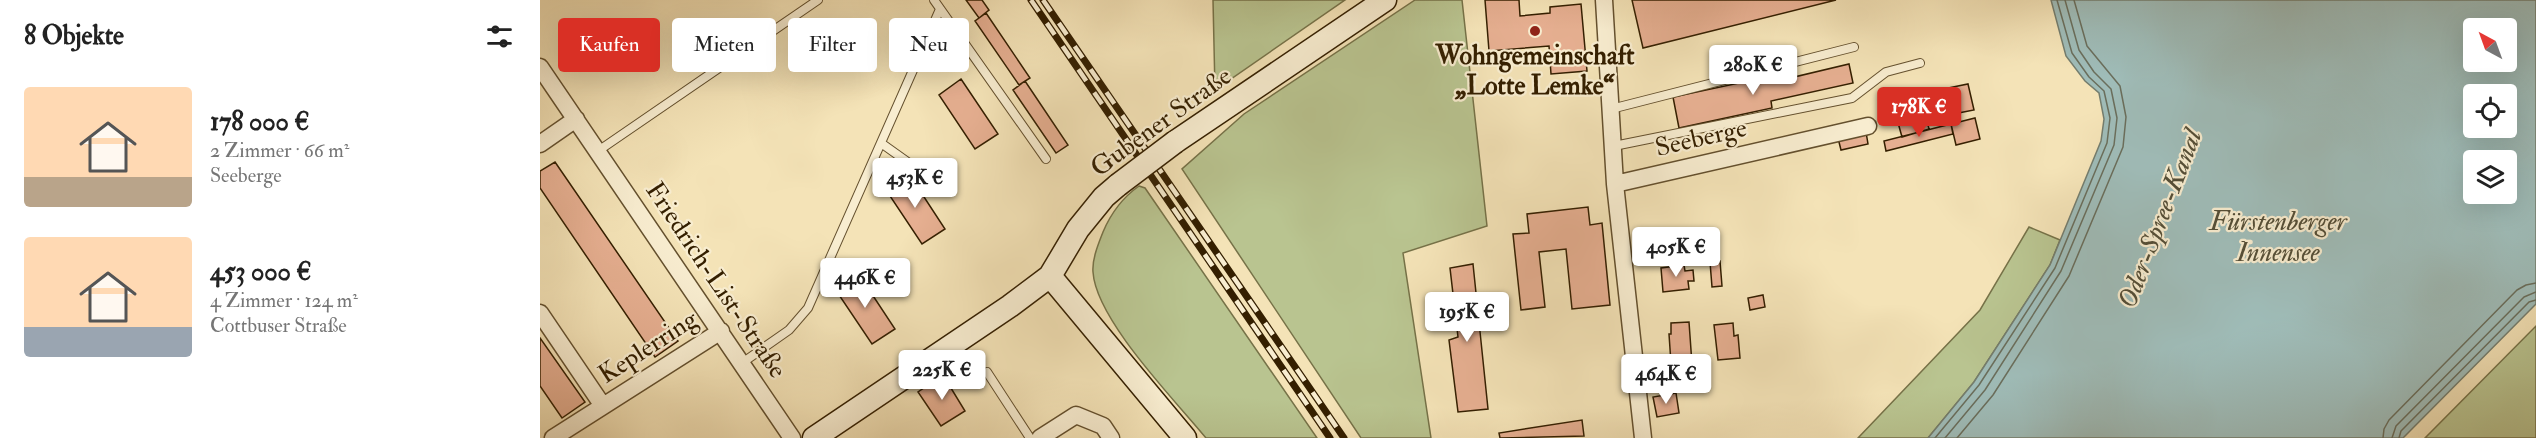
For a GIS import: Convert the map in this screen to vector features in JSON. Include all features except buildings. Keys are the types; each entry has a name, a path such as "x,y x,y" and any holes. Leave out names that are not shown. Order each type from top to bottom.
{"main road":[{"name":"Gubener Straße","path":"1050,276 1078,229 1104,196 1118,184 1175,142 1385,0"},
{"path":"814,438 1010,306 1050,276 1185,438"}],"street":[{"path":"1604,0 1616,184 1643,438"},
{"name":"Friedrich-List-Straße","path":"540,67 792,438"},
{"path":"540,144 576,119"},
{"name":"Seeberge","path":"1616,184 1868,126"},
{"name":"Keplerring","path":"540,313 603,406"},
{"name":"Keplerring","path":"553,438 721,331"},
{"path":"1040,438 1076,415 1103,426 1111,438"}],"lane":[{"path":"598,151 818,0"},
{"path":"934,0 1046,159"},
{"path":"742,363 789,330 808,308 940,9"},
{"path":"1611,109 1854,47"},
{"path":"1614,146 1852,98 1886,72 1920,63"},
{"path":"881,143 909,163 941,166"},
{"path":"987,372 1030,438"}],"green space":[{"path":"1213,0 1345,0 1215,90"},
{"path":"1415,0 1462,0 1487,226 1403,253 1431,438 1361,438 1182,169 1244,114"},
{"path":"1139,186 1145,188 1317,438 1206,438 1122,336 1097,291 1093,262 1110,218 1122,201"},
{"path":"2029,227 2060,240 2050,265 1974,382 1928,438 1858,438 1980,310"},
{"path":"2536,326 2536,438 2425,438"}],"water":[{"name":"Fürstenberger Innensee","path":"2051,0 2536,0 2536,304 2403,438 1928,438 1974,382 2050,265 2101,141 2104,119 2099,93 2085,81 2066,56"}],"railway":[{"path":"1031,0 1330,438"},
{"path":"1043,0 1344,438"}],"place":[{"name":"Wohngemeinschaft „Lotte Lemke“","path":"1535,31"}],"water label":[{"name":"Oder-Spree-Kanal","path":"2160,219"}]}
